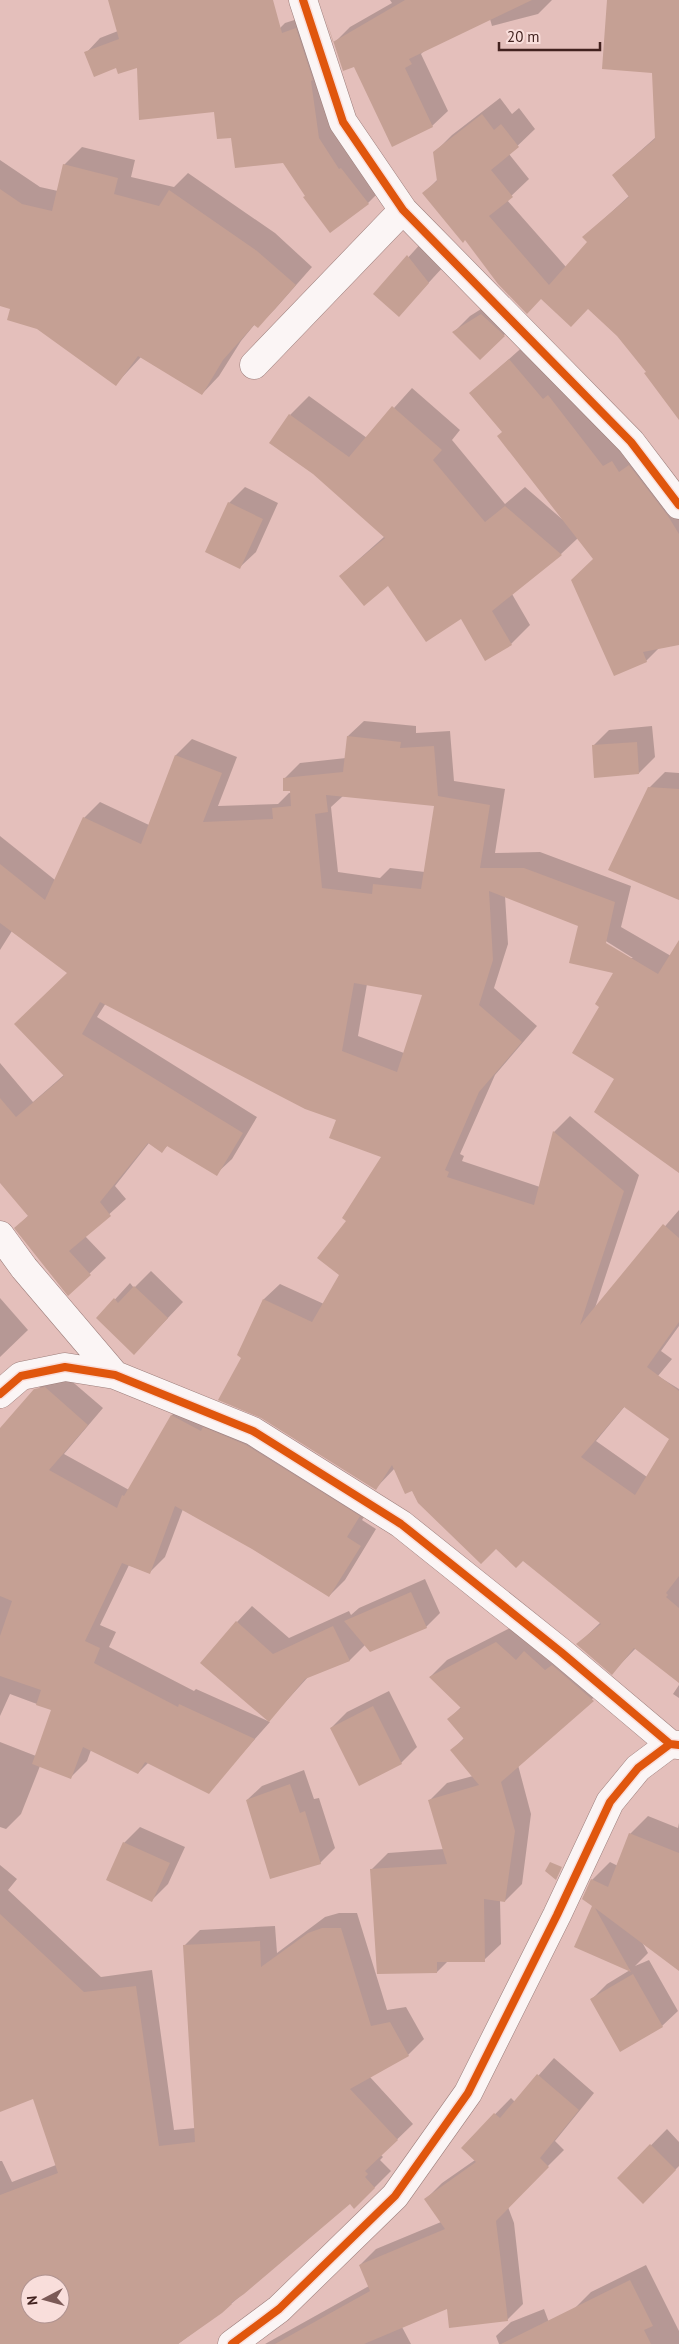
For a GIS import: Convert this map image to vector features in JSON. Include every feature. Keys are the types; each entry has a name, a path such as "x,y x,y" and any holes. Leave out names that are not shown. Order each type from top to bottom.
{"street":[{"path":"303,0 343,122 403,210 631,442 679,505"},
{"path":"254,365 403,210"},
{"path":"0,1235 24,1268 114,1374"},
{"path":"0,1394 21,1376 65,1367 114,1374 253,1432 401,1524 674,1744 638,1768 610,1802 557,1915 468,2093 396,2196 279,2308 232,2344"}],"building":[{"path":"108,0 273,0 282,33 296,28 313,80 311,81 319,138 339,169 341,168 369,204 330,233 303,197 305,196 283,163 235,168 231,138 217,139 214,112 139,120 137,68 118,74 116,68 94,77 84,52 119,39"},
{"path":"405,0 532,0 409,59 412,64 405,68 433,127 392,147 354,67 343,71 333,42"},
{"path":"607,0 679,0 679,420 644,373 646,372 617,336 588,309 571,327 541,299 527,314 498,284 465,240 463,243 422,193 437,181 433,152 482,114 494,130 501,124 519,147 491,170 513,197 489,216 549,285 587,242 582,237 629,197 612,175 655,139 652,73 602,69"},
{"path":"63,164 118,178 114,194 159,206 169,190 257,251 296,285 258,328 254,325 223,360 202,395 138,356 116,386 37,329 7,320 10,309 0,306 0,189 22,204 52,211"},
{"path":"407,255 429,283 399,317 373,294"},
{"path":"481,314 505,336 480,360 452,332"},
{"path":"509,359 543,399 548,395 603,466 612,461 619,472 629,465 668,516 679,534 679,645 643,652 647,662 614,676 571,580 593,559 497,436 502,432 469,393"},
{"path":"392,406 442,450 433,460 485,522 505,506 562,555 492,611 512,645 485,661 461,619 426,642 388,586 364,606 339,576 385,538 313,474 269,443 289,414 349,457"},
{"path":"228,502 263,519 240,569 205,552"},
{"path":"347,736 401,742 400,748 434,746 438,796 490,805 480,868 524,868 615,902 606,943 658,974 679,940 679,1173 594,1112 614,1079 572,1053 599,1007 595,1004 613,973 569,963 578,926 489,891 493,960 479,1005 522,1042 479,1092 445,1170 449,1172 447,1177 534,1205 553,1131 624,1191 580,1325 663,1224 679,1238 679,1322 647,1367 679,1391 679,1576 666,1593 668,1595 666,1597 679,1608 679,1683 634,1648 612,1675 576,1644 601,1624 523,1561 516,1568 496,1549 481,1564 418,1503 412,1491 405,1494 392,1465 376,1490 261,1418 218,1400 241,1358 237,1355 263,1299 312,1322 339,1275 317,1258 346,1221 342,1218 381,1157 329,1138 336,1120 305,1109 100,1002 82,1034 243,1133 217,1176 167,1146 162,1153 148,1143 100,1202 111,1216 69,1251 91,1275 68,1296 14,1228 28,1216 0,1183 0,1098 16,1117 64,1076 14,1024 67,973 0,923 0,864 45,900 83,817 141,844 175,755 222,773 203,822 273,819 272,808 291,806 290,791 283,791 283,778 343,772","holes":["326,795 434,806 421,889 373,884 372,894 322,888 315,814 328,812","354,983 422,995 397,1072 342,1051","624,1407 669,1439 635,1495 581,1457"]},
{"path":"637,742 639,774 594,778 592,745"},
{"path":"648,787 679,789 679,900 608,870"},
{"path":"134,1286 168,1318 134,1355 96,1318 114,1298 118,1303"},
{"path":"45,1387 88,1425 49,1470 117,1508 122,1495 124,1496 171,1415 201,1431 203,1427 246,1445 360,1516 347,1537 361,1546 329,1597 252,1549 175,1506 150,1574 122,1563 85,1641 100,1648 94,1663 178,1707 179,1704 255,1739 209,1794 145,1762 138,1774 83,1747 71,1779 32,1764 51,1710 36,1705 41,1690 0,1676 0,1636 12,1601 0,1596 0,1428 34,1389"},
{"path":"411,1592 427,1628 370,1652 344,1621"},
{"path":"236,1621 273,1654 333,1626 350,1661 305,1679 269,1722 200,1663"},
{"path":"496,1642 516,1660 524,1651 545,1670 552,1665 594,1701 501,1782 515,1831 505,1902 484,1899 485,1962 437,1962 437,1973 377,1974 370,1869 447,1864 428,1800 479,1785 450,1750 464,1739 447,1719 461,1708 429,1677"},
{"path":"373,1706 402,1764 359,1786 330,1728"},
{"path":"290,1784 300,1813 305,1811 321,1864 270,1879 246,1800"},
{"path":"629,1833 679,1853 679,1971 595,1908 631,1972 574,1947 592,1906 582,1899 591,1879 608,1887"},
{"path":"123,1842 170,1863 152,1902 106,1880"},
{"path":"550,1862 562,1867 556,1880 545,1871"},
{"path":"0,1914 84,1992 136,1986 159,2146 195,2142 183,1945 260,1941 261,1967 308,1933 322,1928 341,1928 371,2026 390,2022 409,2056 350,2089 398,2140 365,2171 368,2174 365,2177 375,2188 354,2209 350,2204 231,2303 222,2313 178,2344 0,2344 0,2195 58,2173 33,2099 0,2112"},
{"path":"633,1974 663,2027 620,2052 590,1999"},
{"path":"537,2074 579,2110 540,2158 549,2167 496,2221 508,2321 449,2328 447,2309 364,2344 275,2344 370,2291 359,2265 445,2229 424,2199 476,2162 461,2148 494,2113 500,2118"},
{"path":"650,2144 676,2170 643,2204 617,2178"},
{"path":"630,2280 653,2326 644,2330 651,2344 501,2344"}],"cycle path":[{"path":"303,0 343,122 403,210 631,442 679,505"},
{"path":"0,1394 21,1376 65,1367 115,1375 253,1431 401,1524 561,1652 670,1744"},
{"path":"232,2344 279,2309 395,2196 468,2093 557,1915 610,1802 638,1768 670,1744 679,1745"}]}
